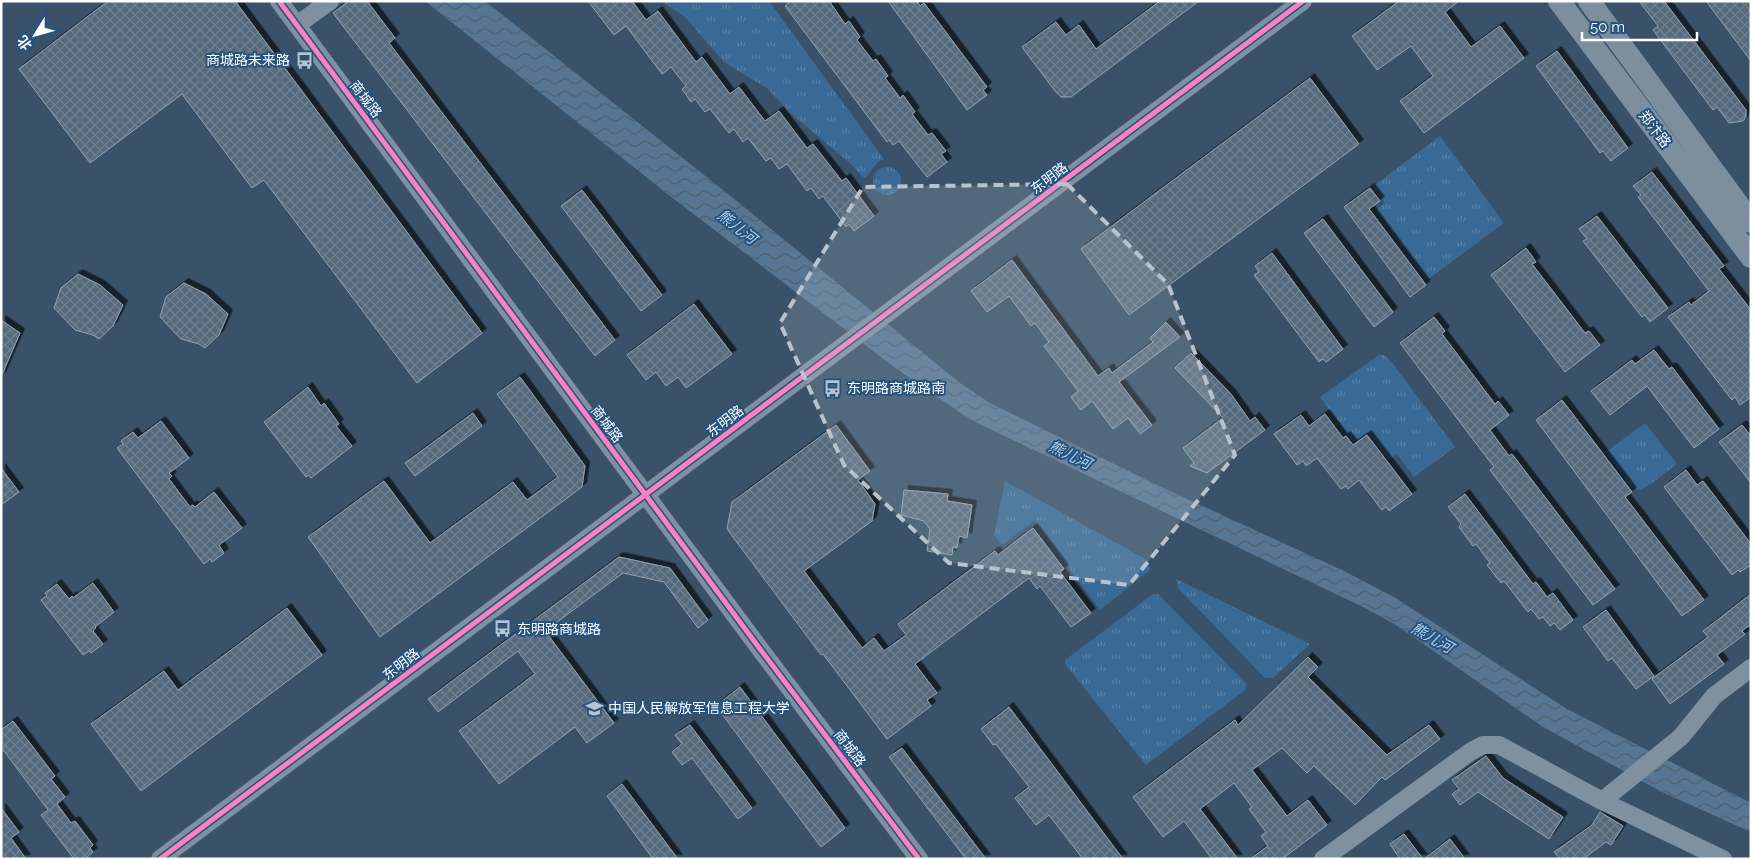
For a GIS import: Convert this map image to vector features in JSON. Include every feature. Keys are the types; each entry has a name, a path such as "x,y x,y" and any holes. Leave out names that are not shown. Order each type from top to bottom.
{"main road":[{"name":"郑汴路","path":"1559,1 1751,257"},
{"name":"郑汴路","path":"1589,1 1751,222"}],"street":[{"name":"商城路","path":"280,1 919,859"},
{"path":"297,25 330,1"},
{"name":"东明路","path":"160,859 1303,1"},
{"path":"1602,801 1681,737 1714,696 1751,668"},
{"path":"1324,859 1470,752 1483,745 1498,746 1602,801 1723,859"}],"highlighted area":[{"path":"1067,184 1168,284 1235,455 1129,585 949,563 844,465 780,323 863,187"}],"green space":[{"path":"661,1 769,1 884,159 878,162 863,178 851,164 789,112 768,89 724,62 685,17"},
{"path":"1440,136 1504,223 1427,280 1376,210 1385,203 1372,187"},
{"path":"887,167 897,171 901,181 897,191 887,195 877,191 873,181 877,171"},
{"path":"1379,355 1384,355 1390,360 1455,447 1414,477 1397,454 1389,460 1368,432 1353,442 1320,397"},
{"path":"1645,423 1677,464 1647,487 1639,490 1631,487 1606,452"},
{"path":"1005,481 1147,560 1150,570 1100,610 1034,521 1002,545 994,535"},
{"path":"1176,579 1310,644 1273,678 1265,678 1179,589"},
{"path":"1153,594 1158,594 1246,683 1245,690 1146,765 1065,664 1065,660"}],"water":[{"name":"熊儿河","path":"425,1 485,1 733,198 960,383 990,403 1161,487 1342,570 1394,597 1567,709 1751,803 1751,832 1662,792 1543,727 1396,625 1365,608 969,419 894,367 670,196"}],"building":[{"path":"108,1 235,1 482,333 417,383 264,180 252,188 182,94 90,163 19,69"},
{"path":"349,1 367,1 395,38 389,43 615,340 595,356 333,13"},
{"path":"588,1 632,1 646,20 658,11 696,62 702,57 730,94 739,87 765,121 779,111 807,148 813,144 842,181 846,178 874,216 854,231 849,224 846,227 823,196 819,199 811,188 807,191 787,164 779,169 771,158 766,161 748,138 743,142 734,129 729,133 710,109 705,112 695,99 691,102 682,89 686,86 671,67 662,74 626,26 614,35"},
{"path":"791,1 829,1 845,24 849,21 860,37 857,40 873,61 876,59 888,76 885,78 900,98 903,95 915,112 912,114 928,135 932,133 946,151 941,154 947,162 927,177 899,141 893,145 889,140 887,142 785,6"},
{"path":"888,1 917,1 920,6 924,3 987,87 983,90 987,95 967,110"},
{"path":"1160,1 1199,1 1071,97 1061,97 1055,91 1022,47 1056,22 1066,35 1079,25 1096,49"},
{"path":"1399,1 1459,1 1445,12 1471,47 1500,26 1524,58 1424,133 1400,101 1433,76 1411,46 1377,70 1352,36"},
{"path":"1639,1 1664,1 1746,110 1746,116 1743,121 1729,123 1717,107 1713,110 1653,30 1658,26"},
{"path":"1706,1 1751,1 1751,61"},
{"path":"1557,51 1628,148 1611,161 1603,151 1600,153 1536,66"},
{"path":"1310,78 1359,144 1129,315 1081,249"},
{"path":"1652,172 1724,266 1719,269 1751,310 1751,397 1740,405 1735,397 1732,400 1668,317 1689,302 1691,305 1709,291 1638,197 1641,195 1633,186"},
{"path":"1370,188 1380,201 1369,209 1426,285 1410,297 1344,207"},
{"path":"582,190 662,295 641,311 561,206"},
{"path":"1597,216 1668,308 1650,322 1645,315 1642,317 1583,241 1587,239 1579,229"},
{"path":"1323,219 1393,312 1374,327 1304,233"},
{"path":"1526,248 1536,262 1532,264 1585,333 1589,331 1600,345 1565,372 1491,275"},
{"path":"1272,253 1343,349 1326,362 1323,359 1319,362 1254,275 1259,272 1255,266"},
{"path":"1012,260 1098,376 1109,368 1112,373 1153,342 1150,338 1166,322 1180,337 1119,382 1152,425 1140,434 1128,418 1113,429 1092,401 1081,410 1071,397 1078,391 1044,346 1049,342 1035,323 1031,326 1009,296 987,312 971,291"},
{"path":"78,274 100,285 123,305 113,326 99,339 93,335 75,330 54,308 61,288"},
{"path":"184,283 206,294 228,314 219,335 205,348 199,344 181,339 160,317 166,297"},
{"path":"694,304 732,354 686,388 678,377 666,386 656,372 646,380 627,355"},
{"path":"1434,317 1445,331 1442,334 1495,404 1498,401 1509,415 1490,430 1509,456 1512,454 1615,589 1593,605 1490,470 1494,467 1400,343"},
{"path":"1,320 20,333 1,377"},
{"path":"1654,350 1669,369 1672,367 1719,429 1694,448 1647,386 1610,415 1591,391 1632,360 1635,364"},
{"path":"1191,353 1231,394 1250,421 1255,417 1265,430 1207,473 1190,466 1194,463 1183,448 1223,418 1175,368"},
{"path":"520,377 585,466 582,487 380,637 308,537 384,481 430,543 513,482 527,500 558,477 497,394"},
{"path":"308,387 321,406 324,403 339,424 336,426 352,446 311,478 309,475 306,477 264,422"},
{"path":"1562,400 1632,492 1625,497 1704,600 1682,616 1536,420"},
{"path":"473,413 482,426 415,476 405,463"},
{"path":"1325,414 1343,438 1346,436 1353,445 1367,435 1412,494 1389,511 1386,507 1382,510 1359,480 1348,489 1346,486 1341,489 1317,458 1306,466 1303,461 1297,465 1274,434 1301,415 1309,426"},
{"path":"161,421 189,458 169,473 172,476 169,479 190,507 193,505 195,507 214,492 242,528 219,545 224,553 212,562 210,559 204,564 117,448 123,444 121,441 133,432 138,438"},
{"path":"836,425 870,471 858,480 875,504 872,521 804,571 862,648 874,638 884,651 906,635 898,624 995,551 998,555 1033,528 1064,569 1060,572 1091,613 1071,627 1040,586 1037,589 1029,578 915,664 937,693 927,700 931,706 887,739 823,654 821,655 727,529 732,502"},
{"path":"1742,425 1751,436 1751,483 1719,442"},
{"path":"1,468 19,492 1,505"},
{"path":"1686,470 1697,485 1703,481 1751,544 1751,565 1740,572 1738,570 1732,575 1664,487"},
{"path":"904,490 948,494 947,501 972,505 967,538 959,536 957,548 953,547 952,555 927,551 930,529 924,521 901,515"},
{"path":"1465,494 1533,584 1536,582 1547,597 1553,593 1573,620 1560,630 1554,623 1550,626 1543,617 1539,619 1531,609 1528,612 1504,581 1501,583 1487,565 1490,563 1476,544 1473,546 1459,527 1461,524 1448,507"},
{"path":"619,557 670,568 708,620 698,628 664,582 623,573 545,631 614,723 587,743 575,727 499,784 459,731 535,674 518,651 438,712 428,699"},
{"path":"93,583 114,612 95,627 93,631 103,644 91,653 89,651 83,655 41,600 47,596 45,593 57,584 69,599"},
{"path":"1751,594 1751,624 1742,631 1745,634 1717,655 1724,664 1670,704 1652,679 1708,637 1703,631"},
{"path":"287,608 322,655 141,791 91,724 164,671 178,690"},
{"path":"1606,610 1654,676 1636,689 1612,658 1608,661 1583,627"},
{"path":"1308,657 1318,667 1308,677 1387,755 1429,725 1440,739 1385,780 1382,777 1355,805 1314,766 1307,773 1282,748 1252,770 1287,816 1308,800 1327,825 1282,859 1250,859 1268,846 1261,836 1266,832 1249,809 1252,807 1234,783 1200,809 1238,859 1212,859 1184,821 1163,837 1133,797 1235,720 1238,725"},
{"path":"740,687 845,828 821,847 716,706"},
{"path":"1009,707 1123,859 1083,859 1049,815 1036,825 1015,798 1029,787 996,744 993,745 981,729"},
{"path":"13,721 55,776 51,779 65,797 57,804 71,823 75,821 93,845 90,848 93,852 85,859 74,859 41,815 48,810 1,747 1,730"},
{"path":"690,725 752,808 738,819 692,758 682,765 672,752 682,744 675,735"},
{"path":"902,748 986,859 966,859 889,757"},
{"path":"1486,756 1503,778 1563,817 1549,839 1478,792 1460,805 1452,794 1459,789 1452,780"},
{"path":"622,784 678,859 653,859 607,796"},
{"path":"1,808 19,832 11,838 26,859 1,859"},
{"path":"1600,812 1623,826 1611,845 1606,842 1583,859 1560,859 1554,852 1592,825"},
{"path":"1404,834 1423,859 1400,859 1390,844"},
{"path":"1450,839 1465,859 1424,859"}],"cycle path":[{"path":"279,1 760,649 919,859"},
{"path":"160,859 1303,1"}],"place":[{"name":"商城路未来路","path":"304,60"},
{"name":"东明路商城路南","path":"833,388"},
{"name":"东明路商城路","path":"503,629"},
{"name":"中国人民解放军信息工程大学","path":"594,708"}]}
